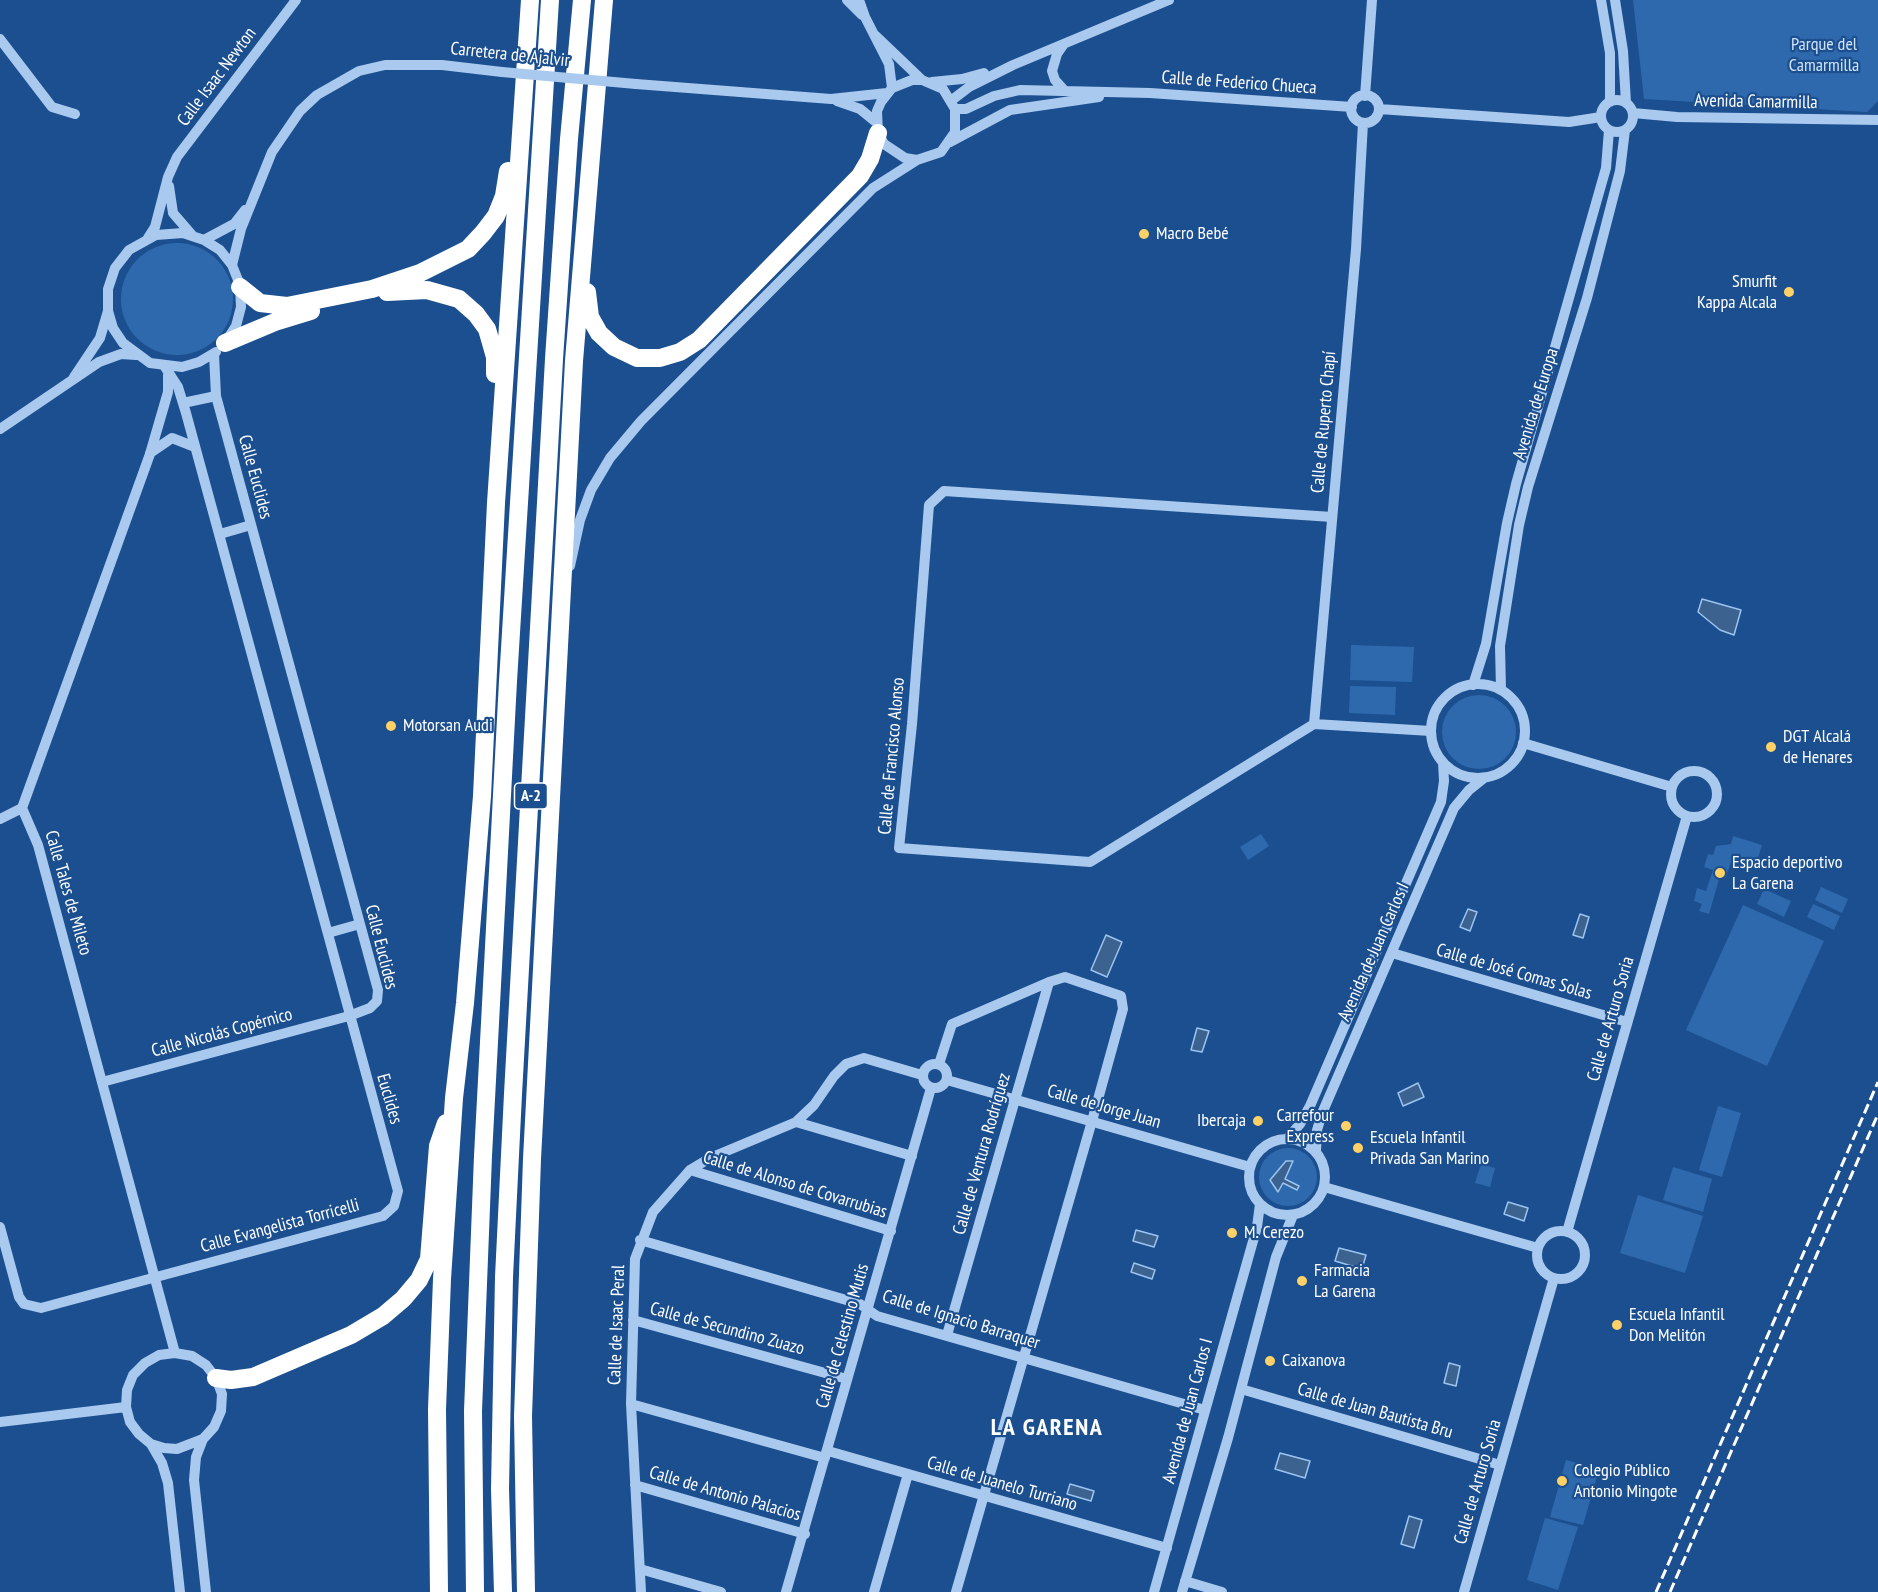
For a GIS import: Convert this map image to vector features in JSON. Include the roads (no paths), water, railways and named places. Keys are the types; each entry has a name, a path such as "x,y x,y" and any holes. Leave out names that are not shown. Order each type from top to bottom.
{"highway":[{"path":"240,288 260,303 300,305 372,289 447,261 468,249 496,216 504,196 530,0"},
{"path":"439,1592 437,1409 442,1279 454,1098 465,1003 482,796 496,503 530,0"},
{"name":"A-2","path":"475,1592 473,1411 482,1178 508,681 550,0"},
{"name":"A-2","path":"503,1592 500,1489 504,1289 513,1094 554,359 569,139 582,0"},
{"path":"526,1592 523,1416 532,1159 574,361 604,0"},
{"path":"584,231 590,317 599,333 614,347 637,358 660,358 680,352 699,340 860,176 870,159 877,127"},
{"path":"219,349 275,322 376,294 408,289 427,290 459,299 476,314 487,329 495,357 496,503"},
{"path":"216,1378 231,1380 253,1377 351,1335 383,1316 408,1293 419,1280 429,1259 438,1146 454,1098"},
{"path":"513,1592 510,1480 512,1347 532,1159"}],"street":[{"name":"Calle Isaac Newton","path":"148,238 160,210 168,177 177,157 296,0"},
{"path":"847,0 865,17"},
{"path":"859,0 889,64 889,90 877,111 877,127 884,144 893,153 918,160"},
{"path":"953,104 969,87 1013,64 1169,0"},
{"path":"1365,96 1372,0"},
{"path":"1601,0 1610,53 1610,102 1604,108 1601,117"},
{"path":"1601,117 1609,130 1617,132 1625,130 1632,123 1633,113 1626,103 1623,51 1615,0"},
{"path":"876,36 927,81 943,89 953,104 957,120 950,143"},
{"path":"0,39 52,107 75,114"},
{"path":"1065,91 1055,80 1052,71 1057,54 1066,41"},
{"name":"Carretera de Ajalvir","path":"232,265 241,229 272,152 285,130 317,95 359,71 414,63 636,84 831,99 889,90"},
{"path":"889,90 912,80 962,80 1013,64"},
{"path":"953,104 966,109 994,96 1020,90 1123,93"},
{"path":"563,589 580,520 591,490 610,458 641,421 873,188 918,160 941,152 950,143 1010,110 1123,93"},
{"name":"Calle de Federico Chueca","path":"1123,93 1352,107"},
{"path":"1365,96 1376,100 1379,109 1374,120 1363,123 1354,118 1352,107 1356,99 1365,96"},
{"name":"Carretera de Ajalvir","path":"831,99 860,109 877,127"},
{"path":"1610,102 1626,103"},
{"path":"1379,109 1569,122 1601,117"},
{"name":"Avenida Camarmilla","path":"1633,113 1677,117 1878,120"},
{"name":"Calle de Ruperto Chapí","path":"1314,724 1356,249 1363,123"},
{"name":"Avenida de Europa","path":"1473,685 1486,644 1516,484 1606,168 1609,130"},
{"name":"Avenida de Europa","path":"1501,690 1500,646 1528,487 1590,287 1620,171 1625,130"},
{"path":"168,177 173,213 192,235"},
{"name":"Carretera de Ajalvir","path":"204,240 234,224 253,201"},
{"path":"74,377 100,339 108,311 108,289 115,268 129,250 148,238 165,233 192,235 220,250 232,265 240,288 239,317 219,349 190,365 167,371"},
{"path":"108,311 117,336 136,356"},
{"name":"Calle Euclides","path":"219,349 216,396 378,990 377,1001 370,1008 349,1016"},
{"path":"0,429 74,377 99,362 121,354 136,356 167,371 178,387 220,534 349,1016"},
{"path":"0,819 22,808 150,454 168,393 167,371"},
{"path":"183,403 216,396"},
{"path":"150,454 172,438 195,447"},
{"name":"Calle de Francisco Alonso","path":"1314,724 1090,862 899,848 912,724 929,505 944,491 1332,517"},
{"path":"220,534 251,525"},
{"path":"1473,685 1487,685 1501,690 1513,700 1522,714 1525,727 1523,743 1509,766 1498,774 1484,778 1468,777 1455,772 1443,762 1434,748 1431,731 1436,712 1448,695 1473,685"},
{"path":"1314,724 1431,731"},
{"path":"1523,743 1672,787"},
{"name":"Avenida de Juan Carlos I","path":"1287,1139 1300,1124 1310,1106 1441,802 1444,781 1443,762"},
{"path":"1689,771 1704,773 1715,784 1717,792 1713,807 1702,816 1687,816 1675,808 1671,794 1672,787 1675,780 1689,771"},
{"name":"Avenida de Juan Carlos I","path":"1316,1152 1317,1130 1323,1111 1455,808 1468,790 1484,778"},
{"name":"Calle Tales de Mileto","path":"22,808 38,845 175,1353"},
{"name":"Calle de Arturo Soria","path":"1567,1232 1687,816"},
{"path":"328,933 360,924"},
{"name":"Calle de José Comas Solas","path":"1392,953 1627,1023"},
{"path":"939,1064 952,1024 1048,982 1065,977 1121,996 1123,1009 1092,1121 956,1592"},
{"name":"Calle de Ventura Rodríguez","path":"947,1335 1048,982"},
{"name":"Calle Nicolás Copérnico","path":"102,1082 349,1016"},
{"name":"Euclides","path":"349,1016 398,1191"},
{"name":"Calle de Isaac Peral","path":"641,1592 631,1404 633,1320 635,1258 640,1240 653,1212 690,1170 710,1158 796,1122 814,1105 834,1076 846,1065 864,1058 922,1075"},
{"path":"939,1064 948,1074 947,1080 939,1088 931,1088 925,1084 922,1075 926,1067 939,1064"},
{"name":"Calle de Jorge Juan","path":"947,1080 1250,1167"},
{"name":"Calle de Celestino Mutis","path":"786,1592 805,1534 931,1088"},
{"path":"796,1122 912,1156"},
{"path":"1287,1139 1307,1144 1316,1152 1324,1168 1324,1187 1312,1205 1293,1215 1281,1215 1260,1204 1251,1187 1250,1167 1263,1147 1274,1141 1287,1139"},
{"name":"Calle de Alonso de Covarrubias","path":"690,1170 891,1231"},
{"path":"1324,1187 1538,1248"},
{"name":"Calle Evangelista Torricelli","path":"0,1227 19,1297 31,1308 41,1308 383,1216 394,1206 398,1191"},
{"name":"Avenida de Juan Carlos I","path":"1154,1592 1257,1227 1260,1204"},
{"path":"1222,1592 1183,1587 1241,1389 1276,1257 1293,1215"},
{"path":"1567,1232 1574,1235 1583,1247 1584,1262 1581,1269 1569,1278 1554,1278 1542,1270 1538,1263 1538,1248 1547,1236 1567,1232"},
{"name":"Calle de Ignacio Barraquer","path":"640,1240 868,1309 877,1316 1205,1410"},
{"name":"Calle de Arturo Soria","path":"1464,1592 1554,1278"},
{"name":"Calle de Secundino Zuazo","path":"633,1320 847,1379"},
{"path":"180,1592 168,1483 162,1463 151,1444 134,1428 126,1407 127,1390 133,1375 145,1363 159,1355 175,1353 192,1356 206,1365 216,1378 222,1394 221,1411 214,1427 203,1440 196,1457 194,1480 206,1592"},
{"name":"Calle de Juan Bautista Bru","path":"1241,1389 1500,1465"},
{"name":"Calle de Juanelo Turriano","path":"631,1404 908,1474 1167,1548"},
{"path":"0,1422 126,1407"},
{"path":"151,1444 177,1449 203,1440"},
{"path":"874,1592 908,1474"},
{"name":"Calle de Antonio Palacios","path":"635,1485 805,1534"},
{"path":"640,1569 721,1592"}],"railway":[{"path":"1656,1592 1878,1082"},
{"path":"1670,1592 1878,1114"}],"place":[{"name":"Macro Bebé","path":"1144,234"},
{"name":"Smurfit Kappa Alcala","path":"1789,292"},
{"name":"Motorsan Audi","path":"391,726"},
{"name":"DGT Alcalá de Henares","path":"1771,747"},
{"name":"Espacio deportivo La Garena","path":"1720,873"},
{"name":"Ibercaja","path":"1258,1121"},
{"name":"Carrefour Express","path":"1346,1126"},
{"name":"Escuela Infantil Privada San Marino","path":"1358,1148"},
{"name":"M. Cerezo","path":"1232,1233"},
{"name":"Farmacia La Garena","path":"1302,1281"},
{"name":"Escuela Infantil Don Melitón","path":"1617,1325"},
{"name":"Caixanova","path":"1270,1361"},
{"name":"Colegio Público Antonio Mingote","path":"1562,1481"}],"district":[{"name":"LA GARENA","path":"1047,1428"}],"park label":[{"name":"Parque del Camarmilla","path":"1824,55"}]}
